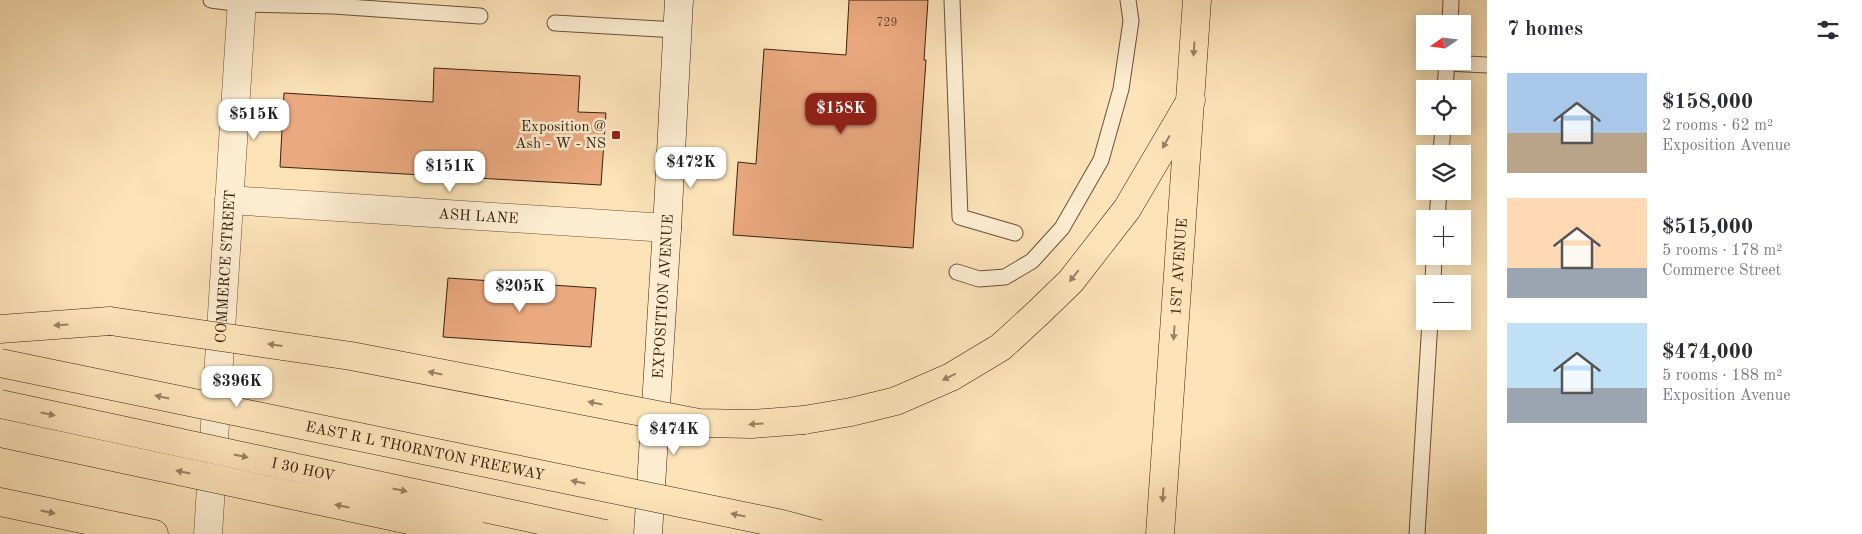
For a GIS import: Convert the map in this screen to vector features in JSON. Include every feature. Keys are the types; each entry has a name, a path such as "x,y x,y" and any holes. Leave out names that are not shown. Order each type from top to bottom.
{"main road":[{"name":"1ST AVENUE","path":"1160,534 1197,0"},
{"path":"0,329 110,321 351,356 699,423 752,424 804,420 851,412 896,401 951,377 1001,346 1039,312 1071,281 1127,209 1191,100"},
{"name":"EAST R L THORNTON FREEWAY","path":"0,363 782,524 819,534"},
{"name":"I 30 HOV","path":"0,404 606,534"},
{"name":"I 30 HOV","path":"0,433 475,534"},
{"path":"0,502 154,534"}],"street":[{"name":"EXPOSITION AVENUE","path":"648,534 668,228 679,0"},
{"name":"COMMERCE STREET","path":"208,534 242,2"},
{"name":"ASH LANE","path":"229,200 668,228"}],"lane":[{"path":"211,0 480,16"},
{"path":"952,0 960,216 1015,233"},
{"path":"957,272 979,279 1005,277 1032,261 1062,228 1102,160 1120,89 1130,21 1128,0"},
{"path":"1450,15 1451,0"},
{"path":"555,23 677,30"},
{"path":"1471,64 1487,65"},
{"path":"1417,534 1429,330"}],"building":[{"path":"849,0 928,0 924,60 926,60 913,248 733,235 738,162 756,164 764,49 846,55"},
{"path":"434,68 580,76 578,112 606,113 601,185 280,167 284,93 433,102"},
{"path":"448,278 596,288 591,347 443,337"}],"place":[{"name":"Exposition @ Ash - W - NS","path":"616,135"}]}
